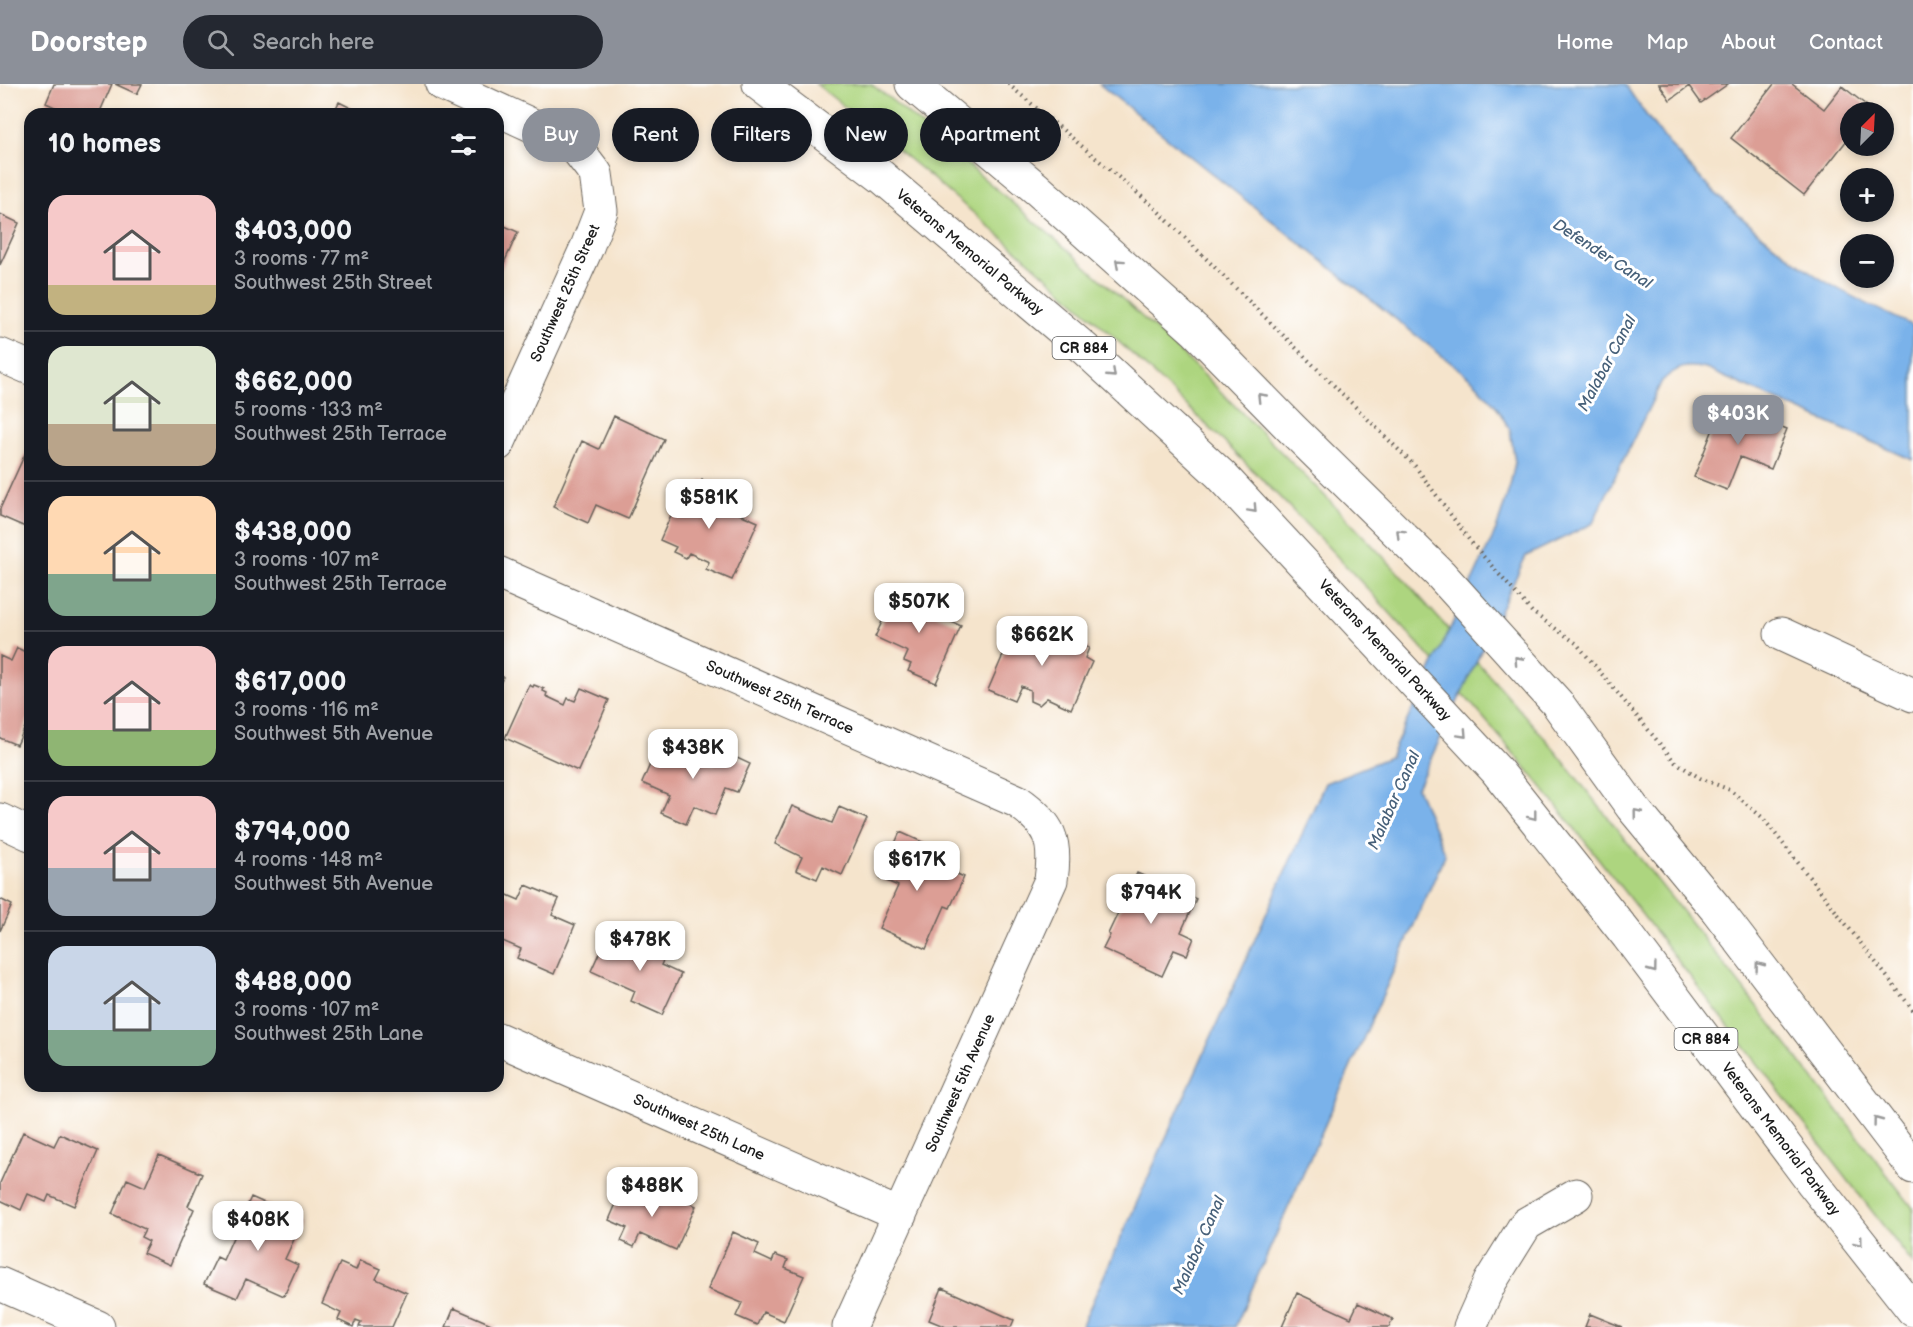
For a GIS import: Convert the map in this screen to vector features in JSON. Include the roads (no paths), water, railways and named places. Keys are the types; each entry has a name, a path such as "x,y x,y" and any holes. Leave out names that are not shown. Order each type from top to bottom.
{"main road":[{"name":"Southwest 25th Street","path":"442,84 494,108"},
{"name":"Veterans Memorial Parkway","path":"759,84 882,177 1086,350 1221,475 1496,770 1628,936 1813,1183 1913,1310"},
{"path":"912,84 1036,189 1196,331 1441,575 1557,703 1632,807 1717,910 1913,1167"},
{"name":"Southwest 25th Street","path":"504,112 573,144 596,174 601,211 504,431"},
{"path":"0,355 24,365"},
{"name":"Southwest 25th Terrace","path":"504,576 1017,801 1037,815 1050,836"},
{"path":"1781,634 1913,695"},
{"path":"0,820 24,831"},
{"name":"Southwest 5th Avenue","path":"849,1327 1051,880 1055,857 1050,836"},
{"name":"Southwest 25th Lane","path":"504,1042 900,1215"},
{"path":"1470,1327 1490,1282 1526,1224 1576,1195"},
{"path":"0,1284 98,1327"}],"water":[{"path":"1099,84 1625,84 1664,138 1736,213 1815,275 1851,296 1913,326 1913,460 1706,369 1682,368 1662,381 1592,524 1526,556 1417,788 1445,855 1235,1327 1081,1327 1325,783 1390,757 1496,530 1515,462 1510,430 1496,406 1475,382"}],"water label":[{"name":"Defender Canal","path":"1603,253"},
{"name":"Malabar Canal","path":"1606,363"},
{"name":"Malabar Canal","path":"1393,800"},
{"name":"Malabar Canal","path":"1198,1245"}]}
